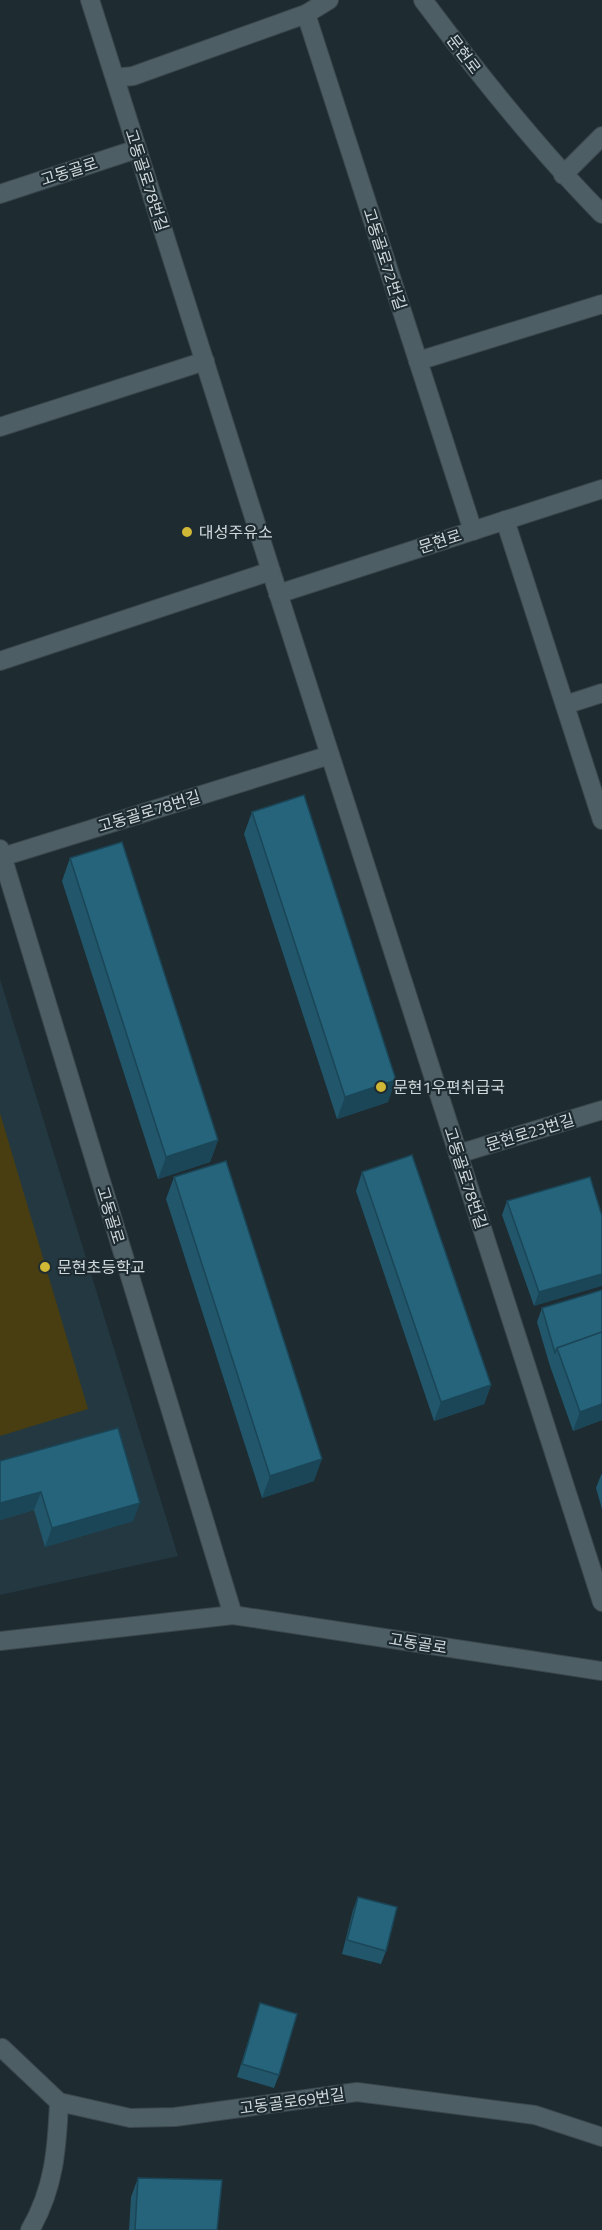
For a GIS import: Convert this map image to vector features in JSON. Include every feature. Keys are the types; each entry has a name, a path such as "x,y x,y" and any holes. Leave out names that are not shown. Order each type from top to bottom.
{"street":[{"name":"고동골로78번길","path":"90,0 602,1602"},
{"path":"115,78 133,76 306,14 329,0"},
{"name":"문현로","path":"423,0 472,66 563,175 602,214"},
{"name":"고동골로72번길","path":"306,14 473,531"},
{"path":"563,175 602,136"},
{"name":"고동골로","path":"0,194 137,149"},
{"path":"418,361 602,304"},
{"path":"0,427 205,361"},
{"name":"문현로","path":"278,594 602,489"},
{"path":"505,520 602,820"},
{"path":"0,660 271,571"},
{"path":"565,705 602,693"},
{"name":"고동골로78번길","path":"1,853 330,755"},
{"name":"고동골로","path":"1,853 233,1614"},
{"name":"문현로23번길","path":"458,1154 602,1110"},
{"name":"고동골로","path":"0,1641 233,1614 602,1671"},
{"path":"1,2048 59,2102 58,2140 51,2182 42,2210 30,2230"},
{"name":"고동골로69번길","path":"59,2102 130,2118 175,2117 357,2092 535,2115 602,2137"}],"shaded area":[{"name":"문현초등학교","path":"0,979 178,1556 0,1595"},
{"path":"0,1113 88,1409 0,1436"}],"building":[{"path":"304,795 396,1080 345,1097 252,812"},
{"path":"122,842 218,1140 166,1157 70,858"},
{"path":"412,1155 491,1385 441,1402 362,1172"},
{"path":"226,1161 322,1459 270,1476 174,1177"},
{"path":"590,1177 602,1216 602,1274 539,1292 507,1201"},
{"path":"602,1290 602,1332 557,1348 555,1353 542,1308"},
{"path":"602,1332 602,1404 580,1412 557,1348"},
{"path":"118,1428 140,1503 52,1528 41,1492 0,1503 0,1461"},
{"path":"358,1897 397,1907 386,1951 347,1940"},
{"path":"260,2003 297,2014 279,2075 242,2064"},
{"path":"138,2178 222,2180 217,2230 135,2230"}],"place":[{"name":"대성주유소","path":"187,532"},
{"name":"문현1우편취급국","path":"381,1087"},
{"name":"문현초등학교","path":"45,1267"}]}
